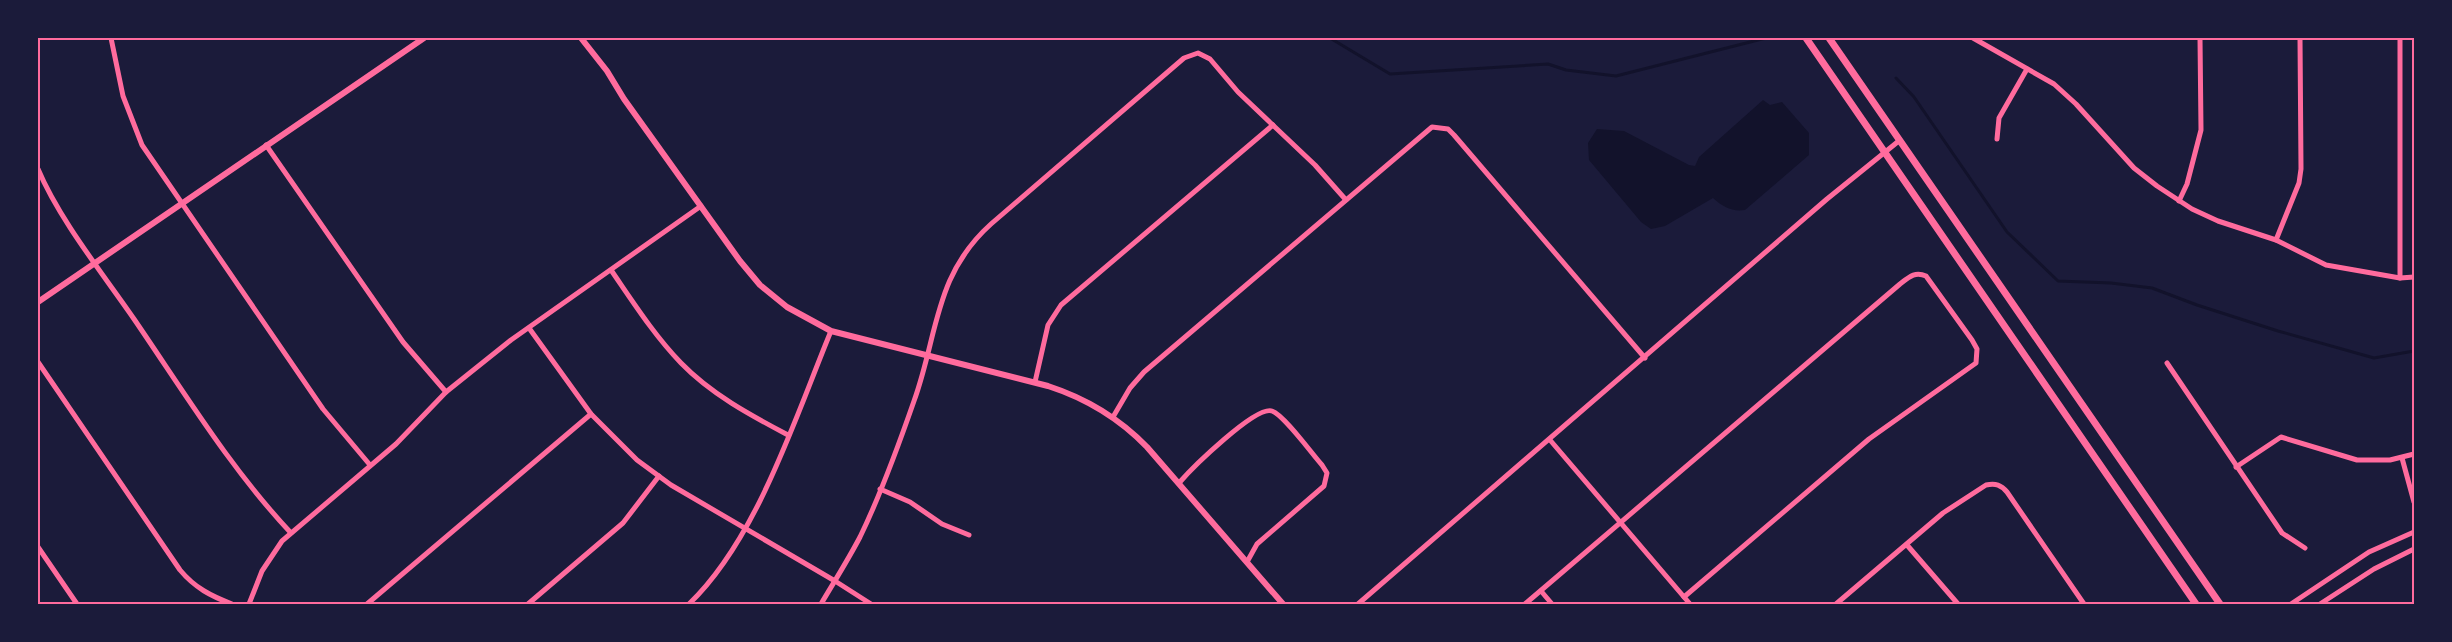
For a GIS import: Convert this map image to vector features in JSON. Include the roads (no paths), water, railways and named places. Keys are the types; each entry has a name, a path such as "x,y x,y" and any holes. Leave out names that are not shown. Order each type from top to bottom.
{"main road":[{"path":"1806,38 2196,604"},
{"path":"1829,38 2220,604"}],"street":[{"path":"111,38 118,78 132,125 142,145 323,409 370,465"},
{"path":"38,302 424,38"},
{"path":"581,38 607,71 624,99 740,261 760,285 787,307 831,331 1035,382 1069,393 1113,417 1139,438 1283,604"},
{"path":"1973,38 2064,92 2134,168 2179,201 2218,221 2276,240 2326,265 2400,278 2415,277"},
{"path":"2179,201 2187,184 2201,130 2200,38"},
{"path":"2276,240 2299,183 2301,169 2300,38"},
{"path":"2400,38 2400,278"},
{"path":"820,604 860,537 916,398 949,281 975,240 1185,58 1198,53 1210,59 1238,92 1315,165 1346,200"},
{"path":"1996,139 1999,118 2027,69"},
{"path":"1035,382 1046,331 1061,305 1273,125"},
{"path":"1113,417 1130,388 1144,372 1432,127 1448,129 1645,358"},
{"path":"1358,604 1900,140"},
{"path":"266,145 403,342 446,392"},
{"path":"38,169 54,200 95,263 240,473 291,533"},
{"path":"249,604 270,557 282,540 396,444 446,392 492,354 701,206"},
{"path":"611,270 657,336 681,364 724,399 788,435"},
{"path":"1525,604 1900,284 1912,275 1919,273 1926,276 1977,349 1976,363 1869,439 1684,597"},
{"path":"529,328 591,414 627,451 658,476 871,604"},
{"path":"688,604 719,571 770,481 831,331"},
{"path":"38,362 188,580 207,594 232,604"},
{"path":"2167,363 2282,533 2305,548"},
{"path":"1179,483 1192,468 1252,416 1266,410 1274,411 1284,420 1327,473 1324,486 1257,544 1247,562"},
{"path":"367,604 591,414"},
{"path":"2236,467 2281,437 2357,460 2378,461 2415,454"},
{"path":"1550,440 1690,604"},
{"path":"2402,458 2415,502"},
{"path":"528,604 623,523 658,476"},
{"path":"1836,604 1943,513 1986,485 1994,483 2007,492 2084,604"},
{"path":"880,489 921,508 942,524 969,535"},
{"path":"2291,604 2368,552 2415,532"},
{"path":"1907,545 1958,604"},
{"path":"38,547 77,604"},
{"path":"2320,604 2374,568 2415,549"},
{"path":"1541,591 1552,604"}],"waterway":[{"path":"1330,38 1390,74 1548,64 1566,70 1616,76 1766,38"},
{"path":"1896,78 1914,97 2007,232 2058,281 2111,283 2152,288 2278,331 2374,358 2414,351"}]}
